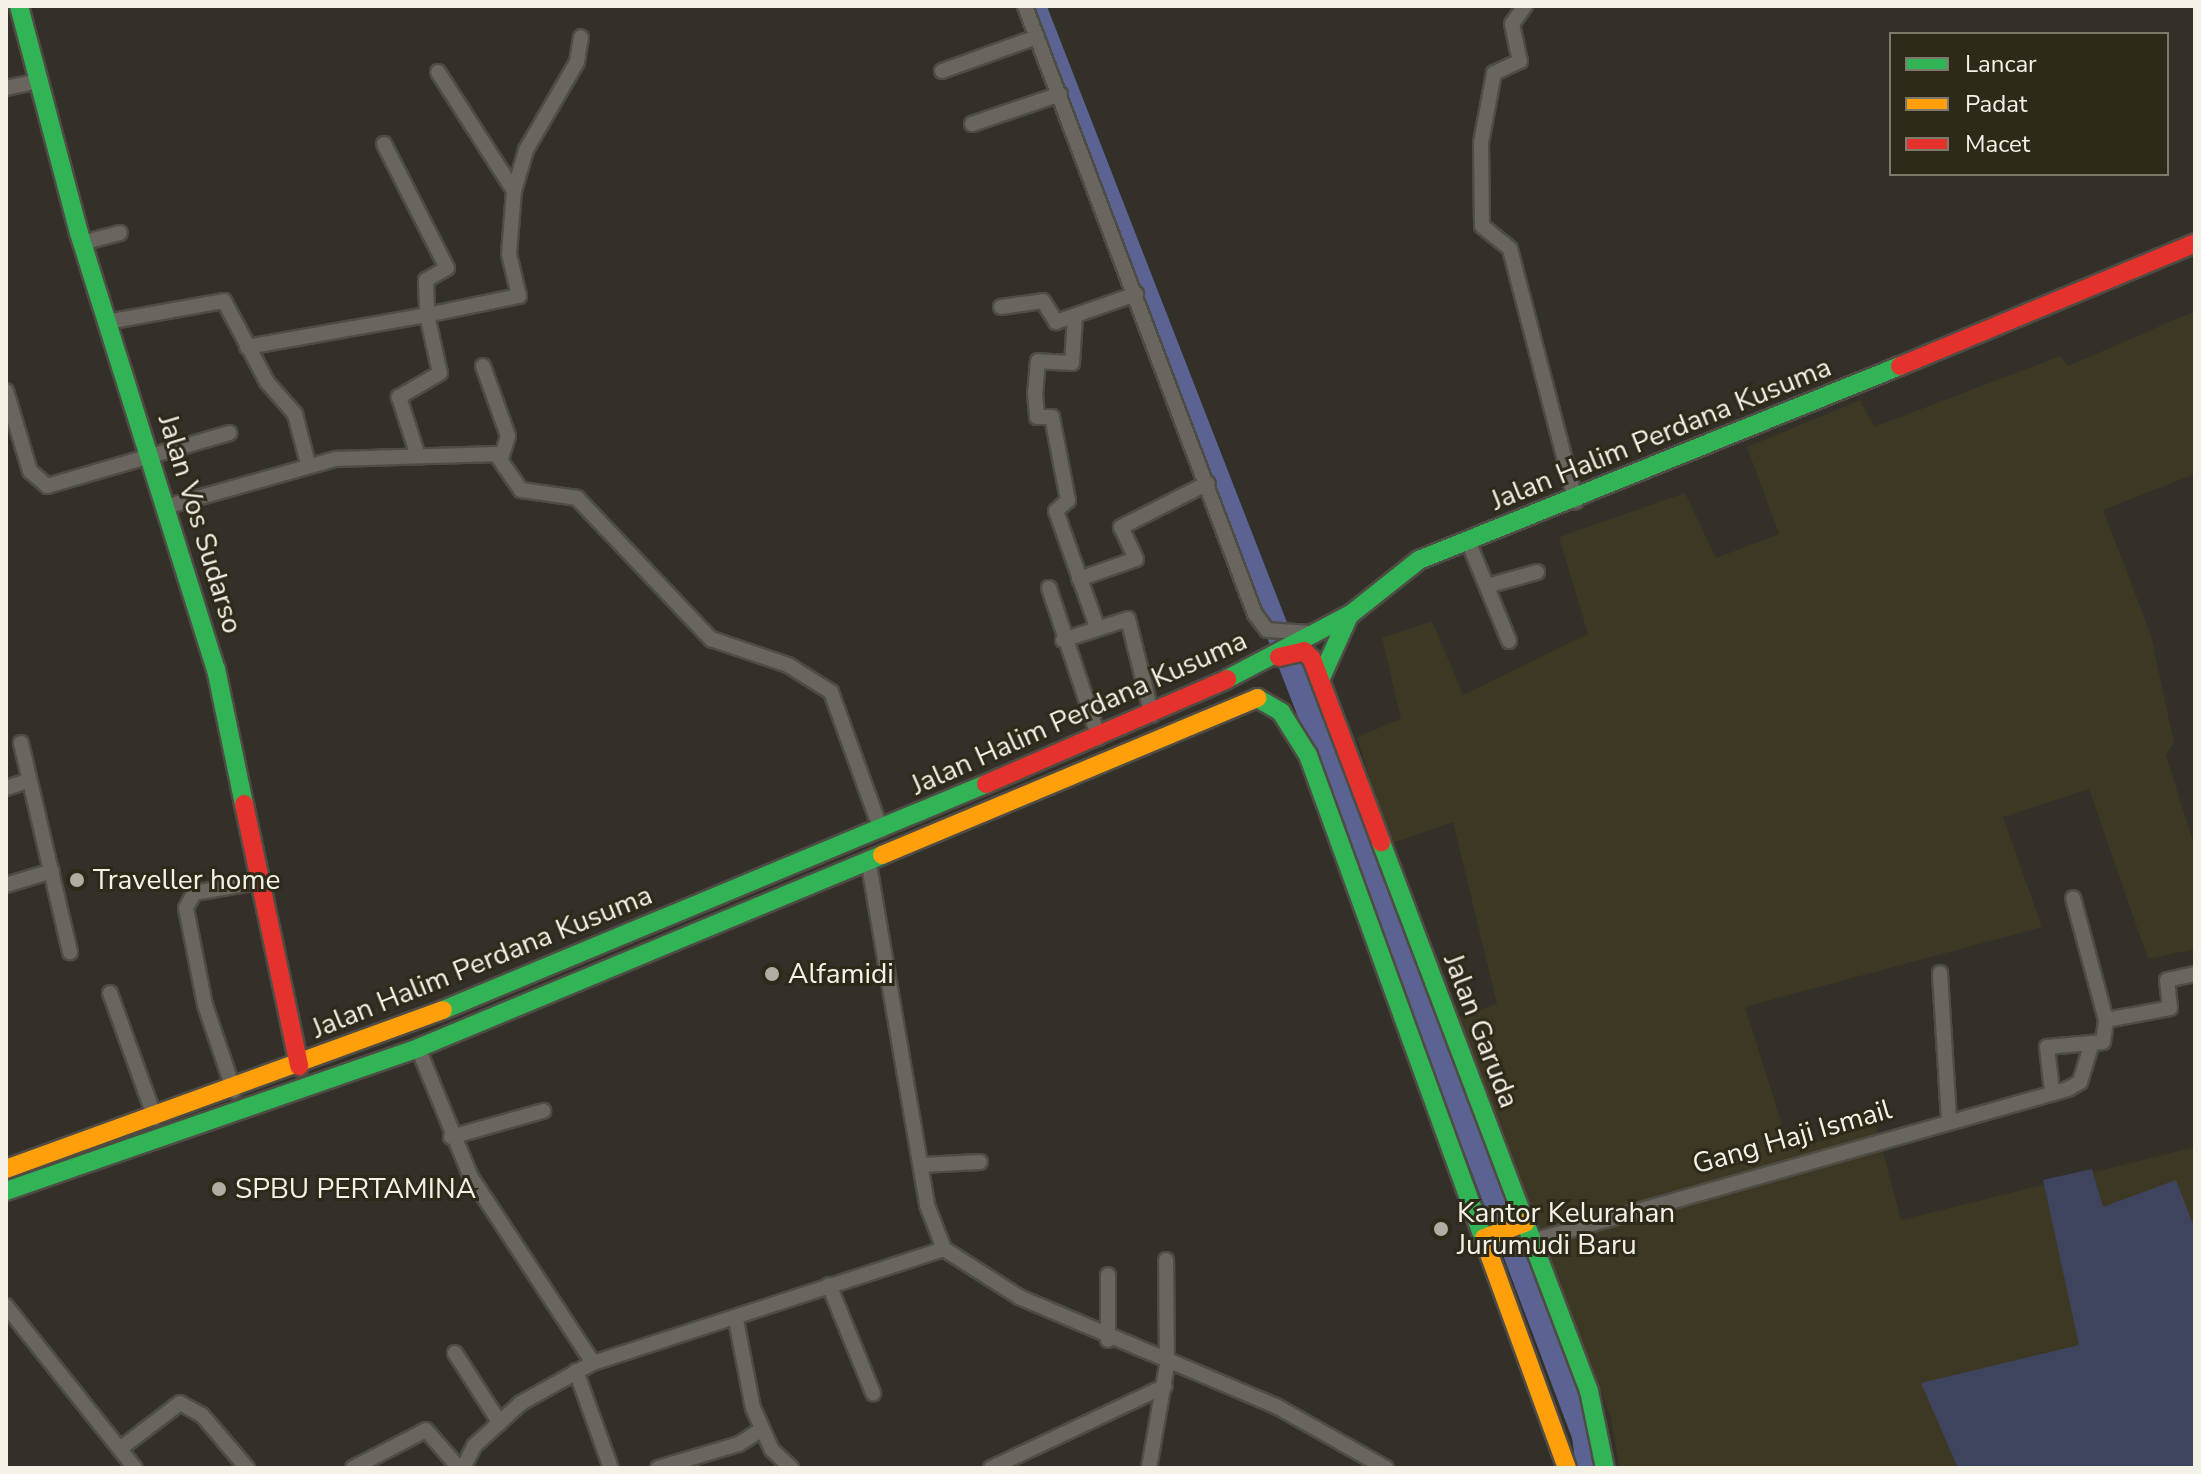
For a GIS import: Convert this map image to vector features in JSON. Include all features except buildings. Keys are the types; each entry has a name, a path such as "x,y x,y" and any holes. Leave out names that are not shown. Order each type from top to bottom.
{"main road":[{"name":"Jalan Vos Sudarso","path":"15,8 82,243 150,457 240,763 257,882 299,1066"},
{"name":"Jalan Halim Perdana Kusuma","path":"6,1169 299,1066 714,899 1099,738 1152,715 1351,614 1419,560 1576,502 2195,243"},
{"path":"1320,680 1351,614"},
{"name":"Jalan Garuda","path":"1281,651 1312,659 1519,1225 1532,1241 1589,1391 1605,1468"},
{"name":"Jalan Halim Perdana Kusuma","path":"6,1191 418,1048 1258,698 1281,712 1308,755 1488,1236"},
{"path":"714,899 724,921"},
{"path":"614,939 624,963"},
{"path":"1519,1225 1488,1236 1567,1468"}],"street":[{"path":"1025,6 1060,94 1095,206 1136,294 1255,614 1281,651"},
{"path":"1525,6 1512,24 1520,61 1494,73 1481,143 1482,226 1510,249 1576,502"},
{"path":"247,347 519,296 509,254 514,191 526,150 577,62 581,37"},
{"path":"942,71 1037,37"},
{"path":"438,72 514,191"},
{"path":"6,88 38,81"},
{"path":"972,124 1060,94"},
{"path":"384,144 447,268 426,280 427,315 440,373 399,397 417,453"},
{"path":"82,243 120,233"},
{"path":"1001,307 1043,301 1056,322 1075,318 1136,294"},
{"path":"107,322 224,301 247,347 295,414 308,464"},
{"path":"1075,318 1072,363 1038,361 1035,393 1037,417 1052,417 1068,500 1056,511 1096,624"},
{"path":"483,366 508,436 501,459 521,490 577,498 711,639 788,665 831,692 881,830"},
{"path":"6,391 38,483 150,457 229,433"},
{"path":"165,507 308,464 417,453 501,459"},
{"path":"1079,579 1136,559 1121,527 1208,483"},
{"path":"1468,541 1509,641"},
{"path":"1487,586 1537,572"},
{"path":"1049,588 1063,640 1099,738"},
{"path":"1063,640 1096,624 1128,619 1152,715"},
{"path":"21,743 70,952"},
{"path":"6,788 28,781"},
{"path":"868,859 921,1165 944,1249 1019,1297 1108,1340 1276,1406 1386,1468"},
{"path":"6,885 52,871"},
{"path":"234,1091 205,1005 186,908 194,893 257,882"},
{"path":"2052,1092 2047,1047 2091,1047 2103,1042 2106,1020 2073,898"},
{"path":"1940,973 1949,1120"},
{"path":"2106,1020 2170,1008 2167,980 2195,974"},
{"path":"110,993 155,1118"},
{"name":"Gang Haji Ismail","path":"1532,1241 1949,1120 2068,1089 2080,1082 2091,1047"},
{"path":"418,1048 451,1137 593,1363"},
{"path":"451,1137 543,1111"},
{"path":"921,1165 980,1162"},
{"path":"353,1468 426,1430 461,1468 500,1423 576,1371 593,1363 736,1320 829,1285 944,1249"},
{"path":"1149,1468 1167,1365 1166,1260"},
{"path":"1108,1275 1108,1340"},
{"path":"829,1285 873,1393"},
{"path":"6,1306 135,1468"},
{"path":"736,1320 762,1429 791,1468"},
{"path":"455,1353 500,1423"},
{"path":"576,1371 611,1468"},
{"path":"991,1468 1165,1386"},
{"path":"121,1448 180,1403 202,1415 247,1468"},
{"path":"658,1468 739,1444 762,1429"}],"shaded area":[{"path":"2195,311 2195,474 2103,510 2151,635 2174,743 2166,755 2195,848 2195,949 2148,959 2089,789 2003,817 2042,927 1745,1007 1790,1150 1876,1125 1901,1220 2195,1147 2195,1468 1619,1468 1611,1418 1455,1018 1497,1004 1453,822 1390,844 1357,737 1401,719 1382,638 1432,621 1463,695 1588,634 1559,537 1685,493 1716,558 1779,534 1747,447 1860,400 1874,427 2060,356 2068,366"},
{"path":"2092,1169 2103,1207 2176,1180 2195,1229 2195,1468 1958,1468 1921,1383 2079,1345 2043,1180"}],"waterway":[{"path":"1034,6 1369,866 1584,1436 1588,1468"}],"traffic: fast":[{"path":"19,6 79,233 216,669 244,804"},
{"path":"1227,679 1351,614 1419,560 1900,366"},
{"path":"1320,680 1348,618"},
{"path":"1257,698 1281,712 1308,755 1488,1251"},
{"path":"443,1010 986,784"},
{"path":"1381,842 1589,1391 1605,1468"},
{"path":"6,1191 418,1048 882,855"}],"traffic: slow":[{"path":"882,855 1257,698"},
{"path":"6,1169 443,1010"},
{"path":"1484,1238 1525,1223"},
{"path":"1488,1251 1567,1468"}],"traffic: jam":[{"path":"1900,366 2195,243"},
{"path":"1279,657 1304,651 1312,659 1381,842"},
{"path":"986,784 1227,679"},
{"path":"244,804 299,1066"}],"place":[{"name":"Traveller home","path":"77,880"},
{"name":"Alfamidi","path":"772,974"},
{"name":"SPBU PERTAMINA","path":"219,1189"},
{"name":"Kantor Kelurahan Jurumudi Baru","path":"1441,1229"}]}
